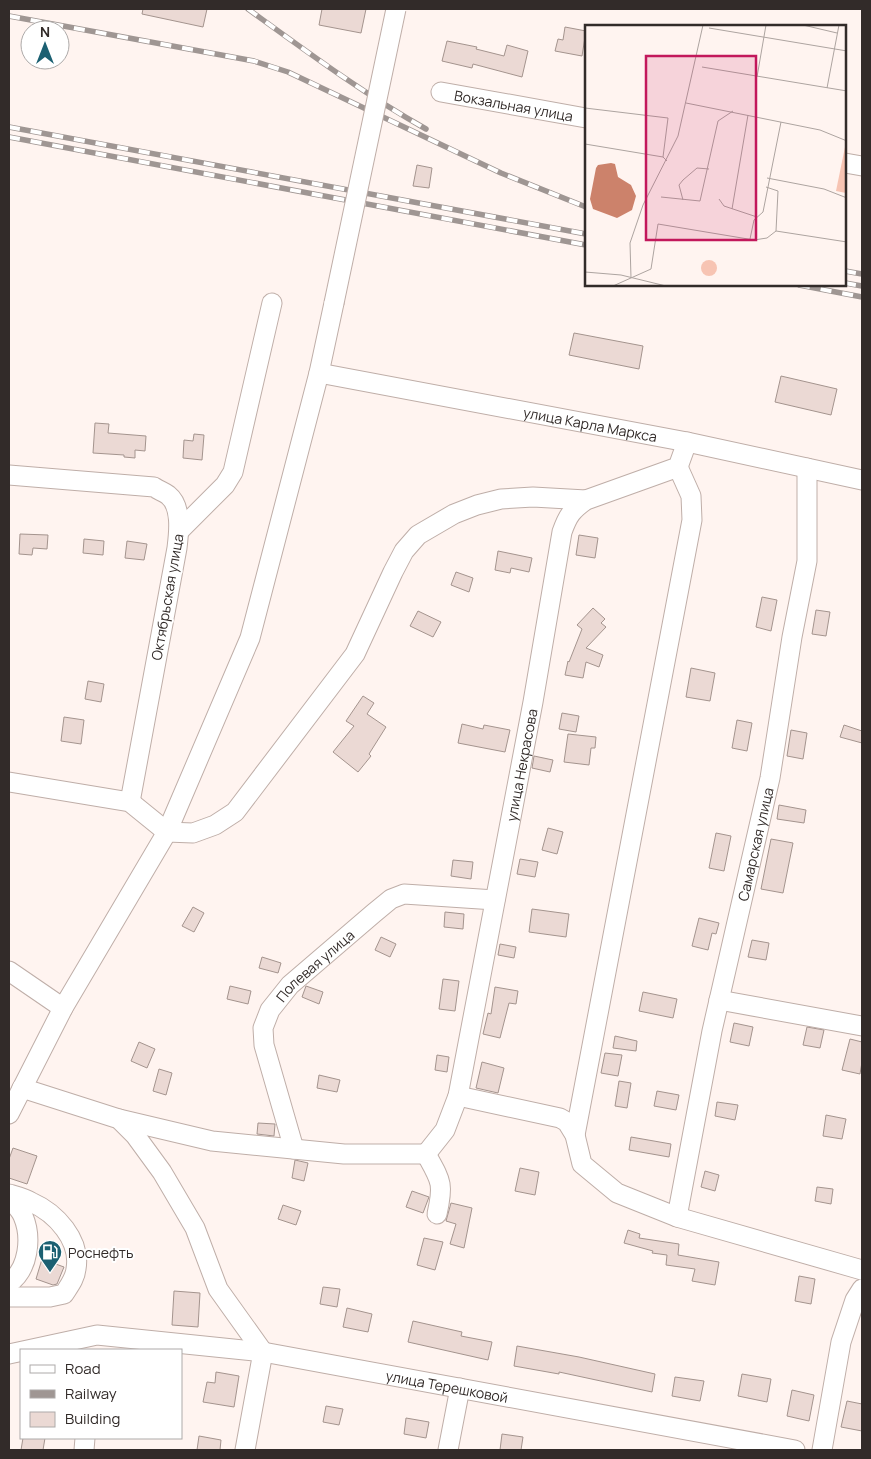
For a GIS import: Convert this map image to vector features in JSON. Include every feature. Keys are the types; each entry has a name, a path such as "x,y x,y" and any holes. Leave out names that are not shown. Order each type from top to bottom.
{"street":[{"path":"9,1114 63,1008 167,832 250,638 319,373 396,9"},
{"name":"Вокзальная улица","path":"441,92 585,118"},
{"path":"846,163 862,166"},
{"path":"180,530 225,485 233,472 272,303"},
{"name":"улица Карла Маркса","path":"319,373 687,442 862,480"},
{"path":"575,1135 692,520 690,496 678,467 687,442"},
{"name":"улица Некрасова","path":"426,1154 445,1130 458,1096 533,702 562,532 566,519 573,509 586,500 678,467"},
{"name":"Самарская улица","path":"677,1217 719,1000 770,778 792,637 807,561 807,468"},
{"name":"Октябрьская улица","path":"9,475 154,487 169,496 177,511 180,530 130,802"},
{"path":"10,785 130,802 167,832 194,833 215,825 235,812 355,654 404,551 418,535 454,514 477,505 501,499 533,497 586,500"},
{"name":"Полевая улица","path":"294,1149 264,1045 263,1028 270,1010 290,985 385,904 404,894 495,900"},
{"path":"9,971 63,1008"},
{"path":"719,1000 862,1026"},
{"path":"22,1088 119,1119 212,1141 344,1154 426,1154 439,1177 442,1192 437,1214"},
{"path":"458,1096 560,1118 567,1122 575,1135 582,1164 617,1193 677,1217 862,1270"},
{"path":"119,1119 135,1135 162,1172 195,1228 218,1289 262,1352 245,1450"},
{"path":"9,1196 22,1214 28,1232 27,1258 9,1283"},
{"path":"9,1196 32,1202 58,1219 68,1232 74,1247 76,1269 72,1282 64,1294 50,1297 9,1297"},
{"path":"822,1450 841,1342 855,1300 862,1289"},
{"name":"улица Терешковой","path":"41,1349 96,1342 262,1352 796,1450"},
{"path":"448,1450 460,1388"}],"building":[{"path":"143,9 207,9 203,27 142,14"},
{"path":"322,9 366,9 361,33 319,25"},
{"path":"565,27 585,31 582,56 555,51 558,39 563,40"},
{"path":"447,41 477,47 476,49 504,56 507,45 528,51 522,77 473,64 472,68 442,61"},
{"path":"417,165 432,168 429,188 413,186"},
{"path":"574,333 643,346 639,369 569,355"},
{"path":"781,376 837,389 831,415 775,402"},
{"path":"95,423 109,424 108,433 146,436 145,451 135,450 135,458 124,457 124,455 93,453"},
{"path":"194,434 204,435 202,460 183,458 184,440 193,441"},
{"path":"20,534 48,535 47,549 33,548 32,555 19,554"},
{"path":"579,535 598,538 595,558 576,555"},
{"path":"84,539 104,541 103,555 83,553"},
{"path":"127,541 147,544 144,560 125,558"},
{"path":"498,551 532,558 529,572 511,568 510,573 495,570"},
{"path":"456,572 473,578 469,592 451,585"},
{"path":"762,597 777,600 771,631 756,627"},
{"path":"593,608 605,619 601,623 606,627 586,648 603,655 599,667 586,662 583,678 565,675 568,661 582,629 577,625"},
{"path":"816,610 830,612 826,636 812,634"},
{"path":"418,611 441,622 433,637 410,626"},
{"path":"691,668 715,673 710,701 686,697"},
{"path":"88,681 104,684 101,702 85,699"},
{"path":"363,696 374,703 367,714 386,727 369,754 371,756 358,772 333,752 354,726 346,721"},
{"path":"562,713 579,716 576,732 559,729"},
{"path":"64,717 84,720 81,744 61,741"},
{"path":"737,720 752,723 747,751 732,748"},
{"path":"462,724 483,729 484,725 510,730 505,752 458,743"},
{"path":"844,725 862,731 862,743 840,737"},
{"path":"791,730 807,733 803,759 787,756"},
{"path":"568,734 596,737 595,748 591,748 589,765 564,762"},
{"path":"534,756 553,760 550,772 532,768"},
{"path":"779,805 806,810 804,823 777,819"},
{"path":"548,828 563,832 557,854 542,850"},
{"path":"716,833 731,836 724,871 709,868"},
{"path":"771,839 793,843 783,893 761,889"},
{"path":"520,859 538,862 535,877 517,874"},
{"path":"453,860 473,862 471,879 451,876"},
{"path":"193,907 204,913 194,932 182,926"},
{"path":"532,909 569,914 566,937 529,932"},
{"path":"445,912 464,914 463,929 444,927"},
{"path":"699,918 719,923 716,934 712,933 708,950 692,946"},
{"path":"381,937 396,944 390,957 375,950"},
{"path":"752,940 769,943 766,960 748,957"},
{"path":"500,944 516,947 514,958 498,955"},
{"path":"262,957 281,963 278,973 259,968"},
{"path":"443,979 459,981 455,1011 439,1009"},
{"path":"230,986 251,991 248,1004 227,999"},
{"path":"306,986 323,992 319,1004 302,997"},
{"path":"495,987 518,991 516,1004 509,1003 500,1038 483,1034 488,1013 491,1014"},
{"path":"643,992 677,999 673,1018 639,1011"},
{"path":"734,1023 753,1027 749,1046 730,1042"},
{"path":"807,1027 824,1030 820,1048 803,1045"},
{"path":"615,1036 637,1041 636,1051 613,1048"},
{"path":"850,1039 862,1042 860,1074 842,1070"},
{"path":"139,1042 155,1049 147,1068 131,1061"},
{"path":"605,1053 622,1055 618,1076 601,1073"},
{"path":"437,1055 449,1057 447,1072 435,1070"},
{"path":"482,1062 504,1068 498,1093 476,1088"},
{"path":"159,1069 172,1073 166,1095 153,1091"},
{"path":"319,1075 340,1080 337,1092 317,1088"},
{"path":"619,1081 631,1083 627,1108 615,1106"},
{"path":"657,1091 679,1095 676,1110 654,1106"},
{"path":"717,1102 738,1105 735,1120 715,1116"},
{"path":"826,1115 846,1119 842,1139 823,1136"},
{"path":"258,1123 275,1124 274,1136 257,1134"},
{"path":"631,1137 671,1144 669,1157 629,1150"},
{"path":"13,1148 37,1156 27,1184 9,1178 9,1159"},
{"path":"295,1160 308,1163 304,1181 292,1178"},
{"path":"520,1168 539,1172 535,1195 515,1191"},
{"path":"705,1171 719,1175 715,1191 701,1187"},
{"path":"817,1187 833,1189 831,1204 815,1201"},
{"path":"412,1191 429,1197 423,1213 406,1207"},
{"path":"451,1203 472,1208 464,1248 450,1244 456,1224 446,1221"},
{"path":"283,1205 301,1211 296,1225 278,1219"},
{"path":"628,1230 640,1234 639,1238 679,1244 678,1255 719,1262 715,1285 692,1281 695,1269 666,1265 667,1255 652,1253 653,1251 624,1243"},
{"path":"424,1238 443,1242 435,1270 417,1265"},
{"name":"Роснефть","path":"42,1259 64,1267 57,1284 53,1285 36,1279"},
{"path":"799,1276 815,1279 811,1304 795,1301"},
{"path":"323,1287 340,1289 337,1307 320,1304"},
{"path":"174,1291 200,1293 198,1327 172,1325"},
{"path":"347,1308 372,1314 368,1332 343,1327"},
{"path":"413,1321 462,1332 461,1336 492,1342 488,1360 408,1342"},
{"path":"517,1346 579,1357 655,1374 652,1392 559,1372 559,1374 514,1366"},
{"path":"216,1372 239,1376 234,1407 203,1402 207,1382 215,1383"},
{"path":"742,1374 771,1379 767,1402 738,1396"},
{"path":"675,1377 704,1381 700,1401 672,1396"},
{"path":"792,1390 814,1395 809,1421 787,1416"},
{"path":"847,1401 862,1404 862,1431 841,1427"},
{"path":"326,1406 343,1409 339,1425 323,1422"},
{"path":"406,1418 429,1422 426,1438 404,1434"},
{"path":"502,1434 523,1437 521,1450 500,1450"},
{"path":"199,1436 221,1440 220,1450 197,1450"},
{"path":"23,1439 45,1439 43,1450 21,1450"}],"railway":[{"path":"248,9 358,87 426,129"},
{"path":"9,16 254,61 288,72 501,173 585,207"},
{"path":"9,127 585,234"},
{"path":"9,137 585,245"},
{"path":"846,271 862,274"},
{"path":"846,283 862,286"},
{"path":"804,286 862,297"}],"place":[{"name":"Роснефть","path":"50,1273"}]}
